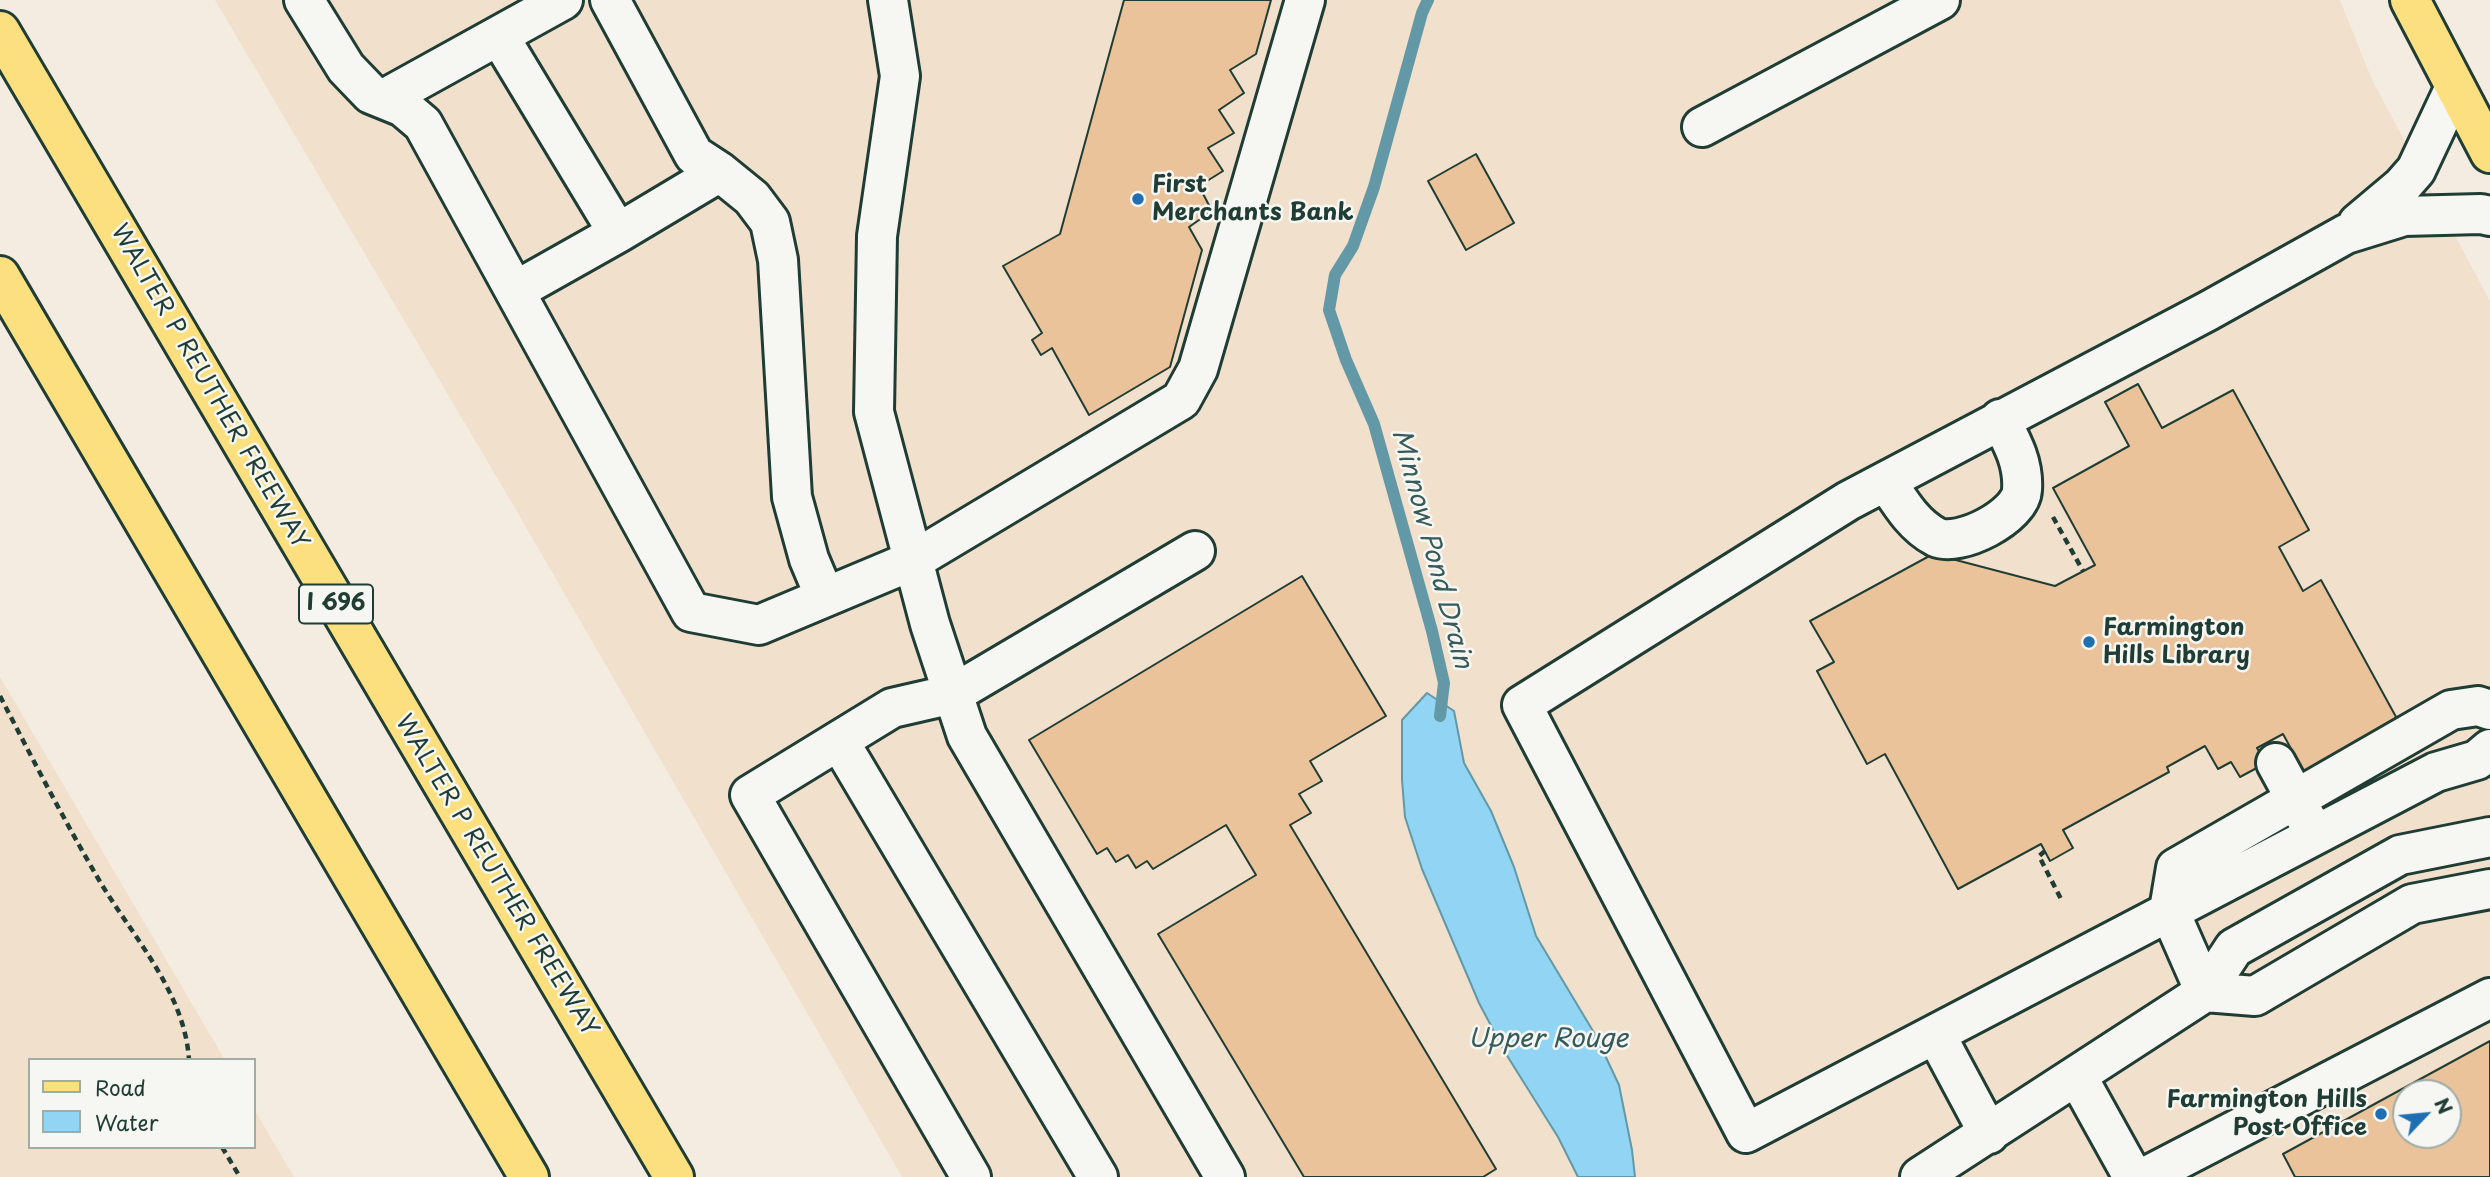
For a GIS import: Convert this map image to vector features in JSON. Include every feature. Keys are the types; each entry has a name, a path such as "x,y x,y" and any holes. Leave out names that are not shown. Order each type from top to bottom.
{"main road":[{"path":"2410,0 2490,151"},
{"name":"WALTER P REUTHER FREEWAY","path":"0,31 674,1177"},
{"path":"0,276 529,1177"}],"street":[{"path":"384,99 563,0"},
{"path":"610,0 694,155 752,198 770,222 778,260 792,497 809,559 825,597"},
{"path":"888,0 900,76 877,236 874,412 930,624 967,736 1225,1177"},
{"path":"319,5 346,68 371,94 403,107 423,124 691,612 759,625 914,560 1181,400 1198,369 1305,0"},
{"path":"1702,127 1940,0"},
{"path":"499,36 618,233"},
{"path":"2455,87 2416,170 2402,186 2346,234 2208,311 2000,419 1814,521 1522,705 1746,1133 2436,772 2477,760 2490,749"},
{"path":"515,291 720,172"},
{"path":"2346,234 2404,216 2490,216"},
{"path":"1886,481 1910,517 1928,531 1938,538 1965,539 2009,513 2023,493 2019,456 2000,419"},
{"path":"971,1177 750,795 892,708 953,694 1195,551"},
{"path":"2205,992 2169,910 2175,868 2451,710 2478,706 2490,710"},
{"path":"839,741 1098,1177"},
{"path":"2276,763 2315,835"},
{"path":"1920,1177 2205,992 2234,948 2400,855 2490,837"},
{"path":"2205,992 2255,996 2412,904 2490,889"},
{"path":"2145,1177 2490,998"},
{"path":"1936,1035 1989,1134"},
{"path":"2077,1076 2133,1177"}],"path":[{"path":"2049,510 2083,571"},
{"path":"0,696 101,883 172,997 188,1038 190,1058"},
{"path":"2045,851 2039,856 2062,901"},
{"path":"223,1149 240,1177"}],"shaded area":[{"path":"215,0 2340,0 2372,80 2490,301 2490,1177 902,1177 512,503"},
{"path":"0,677 224,1058 28,1058 28,1149 256,1149 256,1112 294,1177 0,1177"}],"water":[{"name":"Upper Rouge","path":"1427,693 1454,711 1464,763 1491,811 1514,867 1536,936 1596,1036 1619,1085 1635,1177 1578,1177 1558,1137 1506,1054 1479,1003 1422,869 1405,817 1402,720"}],"building":[{"name":"First Merchants Bank","path":"1124,0 1271,0 1256,54 1230,70 1244,93 1219,110 1234,133 1208,148 1223,171 1199,186 1212,211 1189,227 1202,250 1170,367 1089,415 1052,348 1041,355 1032,340 1042,333 1003,266 1060,234"},
{"path":"1476,154 1514,223 1466,250 1428,181"},
{"name":"Farmington Hills Library","path":"2138,384 2162,428 2233,390 2309,530 2279,547 2303,591 2321,580 2401,726 2307,778 2283,734 2257,748 2266,763 2240,777 2231,762 2218,769 2205,746 2167,767 2169,772 2063,830 2073,848 2050,861 2041,844 1958,889 1885,754 1867,764 1817,671 1834,662 1810,621 1933,554 2055,586 2095,565 2053,488 2129,446 2105,402"},
{"path":"1302,576 1386,716 1310,761 1322,781 1299,794 1311,813 1290,825 1496,1169 1483,1177 1304,1177 1158,934 1256,875 1226,825 1153,869 1147,861 1136,868 1128,855 1116,862 1107,848 1097,854 1029,740"},
{"name":"Farmington Hills Post Office","path":"2490,1041 2490,1177 2295,1177 2283,1154 2392,1094 2392,1149 2462,1149 2462,1079 2420,1079"}],"waterway":[{"name":"Minnow Pond Drain","path":"1428,0 1422,13 1374,187 1353,246 1335,275 1329,310 1346,360 1374,424 1432,631 1444,683 1440,716"}],"place":[{"name":"First Merchants Bank","path":"1138,199"},
{"name":"Farmington Hills Library","path":"2089,642"},
{"name":"Farmington Hills Post Office","path":"2381,1114"}]}
